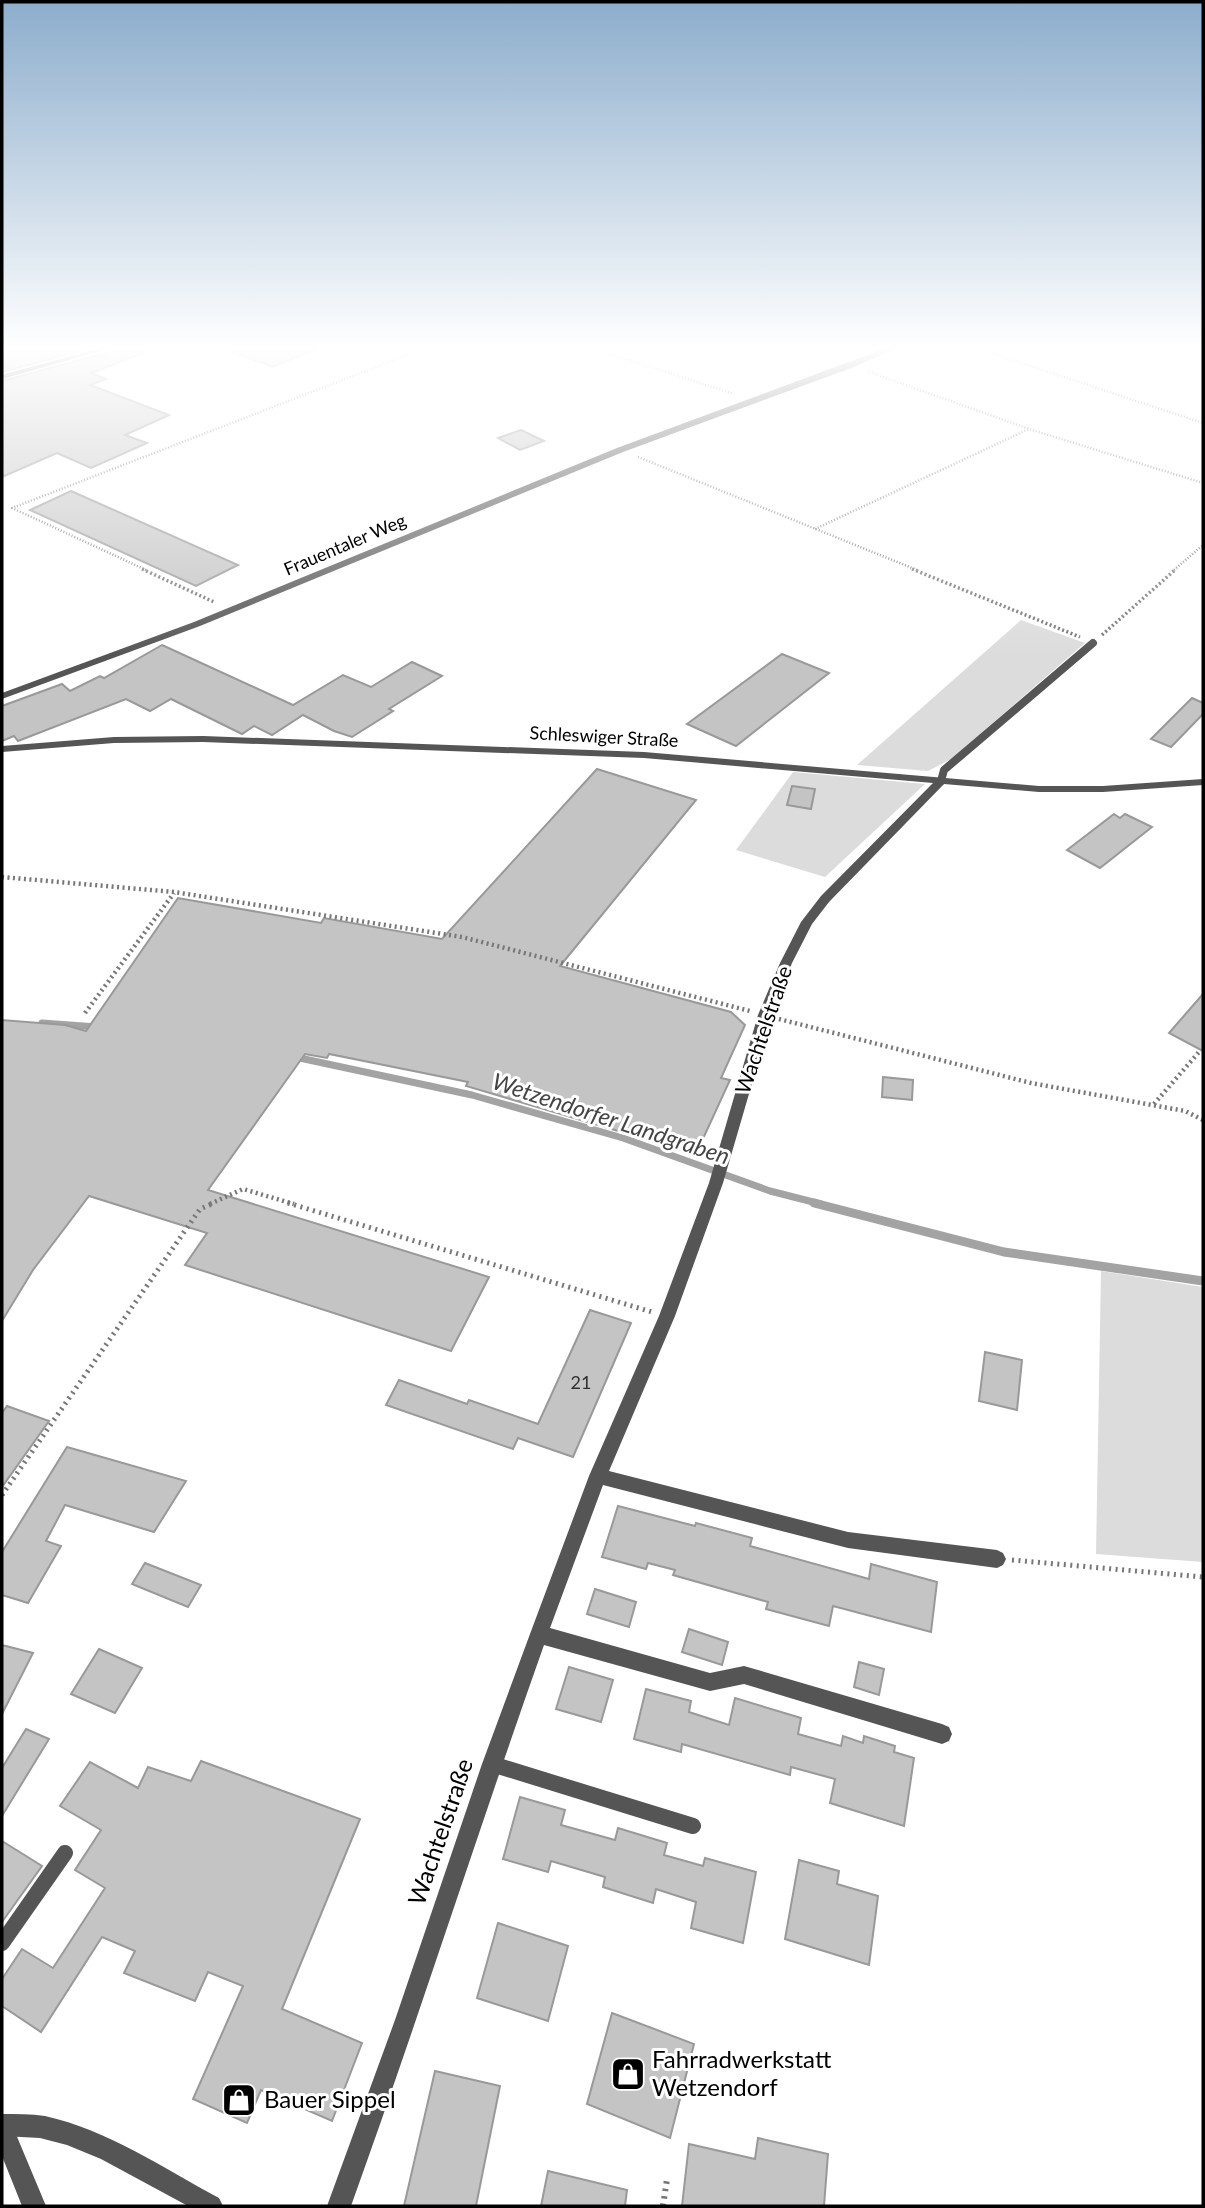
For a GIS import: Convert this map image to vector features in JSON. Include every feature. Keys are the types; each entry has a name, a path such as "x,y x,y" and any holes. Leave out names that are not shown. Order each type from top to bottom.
{"street":[{"name":"Frauentaler Weg","path":"2,696 230,610 621,450"},
{"name":"Schleswiger Straße","path":"2,749 114,740 217,739 644,755 1074,790 1203,782"},
{"name":"Wachtelstraße","path":"338,2206 406,2020 539,1634 598,1476 667,1316 716,1184 765,1015 786,963 807,922 844,878 941,781"},
{"path":"598,1476 848,1540 997,1559"},
{"path":"539,1634 710,1682 744,1675 942,1734"},
{"path":"34,2206 2,2126 43,2128 70,2135 211,2206"}],"lane":[{"name":"Wachtelstraße","path":"941,781 944,770 1093,643"},
{"path":"492,1764 693,1826"},
{"path":"2,1943 65,1853"}],"path":[{"path":"162,450 12,508 230,610"},
{"path":"621,450 1093,643 1203,545"},
{"path":"814,529 984,450"},
{"path":"1097,450 1203,483"},
{"path":"2,877 174,892 462,937 1031,1083 1185,1111 1203,1120"},
{"path":"85,1013 174,892"},
{"path":"1153,1105 1199,1052"},
{"path":"2,1495 200,1209 243,1189 667,1316"},
{"path":"997,1559 1203,1577"},
{"path":"663,2206 667,2179"}],"shaded area":[{"path":"1021,620 1085,643 951,759 928,771 857,765"},
{"path":"793,772 925,784 825,877 736,850"},
{"path":"1101,1271 1203,1287 1203,1562 1096,1554"}],"building":[{"path":"2,450 131,450 91,468 57,453 2,477"},
{"path":"71,491 238,565 196,586 30,510"},
{"path":"162,645 293,705 343,675 371,687 412,662 442,676 389,709 393,711 352,737 303,715 272,735 254,726 242,734 171,699 150,711 126,699 18,741 14,736 2,741 2,706 62,684 70,691 100,676 104,678"},
{"path":"782,654 829,673 736,746 687,724"},
{"path":"1192,698 1203,703 1203,714 1171,747 1151,739"},
{"path":"597,769 696,800 560,966 731,1012 745,1025 721,1078 730,1080 696,1154 466,1086 468,1082 329,1054 327,1058 305,1054 208,1190 489,1277 451,1351 185,1265 207,1233 89,1196 33,1270 2,1321 2,1020 65,1025 86,1031 178,898 321,923 324,918 442,939"},
{"path":"792,786 815,789 811,809 787,805"},
{"path":"1114,814 1120,818 1125,814 1152,827 1100,868 1067,850"},
{"path":"1203,994 1203,1051 1169,1033"},
{"path":"883,1077 913,1080 912,1100 882,1097"},
{"path":"590,1310 631,1323 573,1457 518,1438 513,1449 386,1405 399,1380 467,1404 469,1400 538,1424"},
{"path":"985,1352 1022,1360 1017,1410 979,1401"},
{"path":"7,1406 49,1421 2,1487 2,1413"},
{"path":"67,1447 186,1481 154,1532 65,1505 46,1541 61,1546 28,1603 2,1595 2,1552"},
{"path":"618,1506 752,1538 750,1546 869,1579 871,1564 937,1582 931,1632 833,1606 829,1626 766,1609 768,1602 673,1575 675,1570 648,1563 646,1569 602,1557"},
{"path":"145,1563 201,1585 188,1607 132,1584"},
{"path":"595,1589 636,1602 629,1627 587,1614"},
{"path":"689,1629 728,1642 722,1665 682,1652"},
{"path":"2,1645 33,1653 2,1714"},
{"path":"99,1649 142,1668 115,1713 71,1694"},
{"path":"859,1662 884,1669 879,1695 854,1687"},
{"path":"569,1667 613,1680 601,1722 556,1709"},
{"path":"646,1689 691,1701 689,1712 729,1725 735,1698 801,1718 798,1734 841,1746 843,1736 863,1743 864,1736 895,1746 894,1752 914,1758 904,1826 830,1803 835,1779 791,1767 790,1775 682,1744 681,1752 634,1739"},
{"path":"26,1729 49,1739 2,1816 2,1768"},
{"path":"201,1761 360,1819 282,2009 362,2043 332,2121 261,2090 247,2123 193,2099 243,1986 208,1972 195,2001 124,1973 135,1951 102,1937 41,2032 2,2006 2,1979 22,1949 53,1968 105,1888 75,1870 101,1830 60,1806 90,1762 138,1788 148,1767 191,1781"},
{"path":"520,1797 565,1810 561,1825 615,1840 618,1828 667,1843 664,1855 703,1866 705,1858 756,1872 743,1943 691,1928 696,1902 656,1889 653,1903 603,1887 605,1877 551,1861 548,1872 503,1859"},
{"path":"2,1841 42,1866 2,1922"},
{"path":"799,1860 839,1871 837,1884 878,1896 869,1965 785,1939"},
{"path":"498,1923 568,1946 548,2021 477,1998"},
{"path":"612,2013 694,2044 670,2138 587,2104"},
{"path":"435,2071 500,2086 476,2206 404,2206"},
{"path":"758,2138 828,2154 824,2206 682,2206 689,2144 755,2159"},
{"path":"548,2171 627,2190 625,2206 541,2206"}],"waterway":[{"name":"Wetzendorfer Landgraben","path":"42,1023 97,1027"},
{"name":"Wetzendorfer Landgraben","path":"295,1057 472,1095 623,1138 770,1191 821,1204"},
{"name":"Wetzendorfer Landgraben","path":"814,1203 1004,1252 1203,1281"}],"place":[{"name":"Fahrradwerkstatt Wetzendorf","path":"628,2074"},
{"name":"Bauer Sippel","path":"239,2100"}]}
